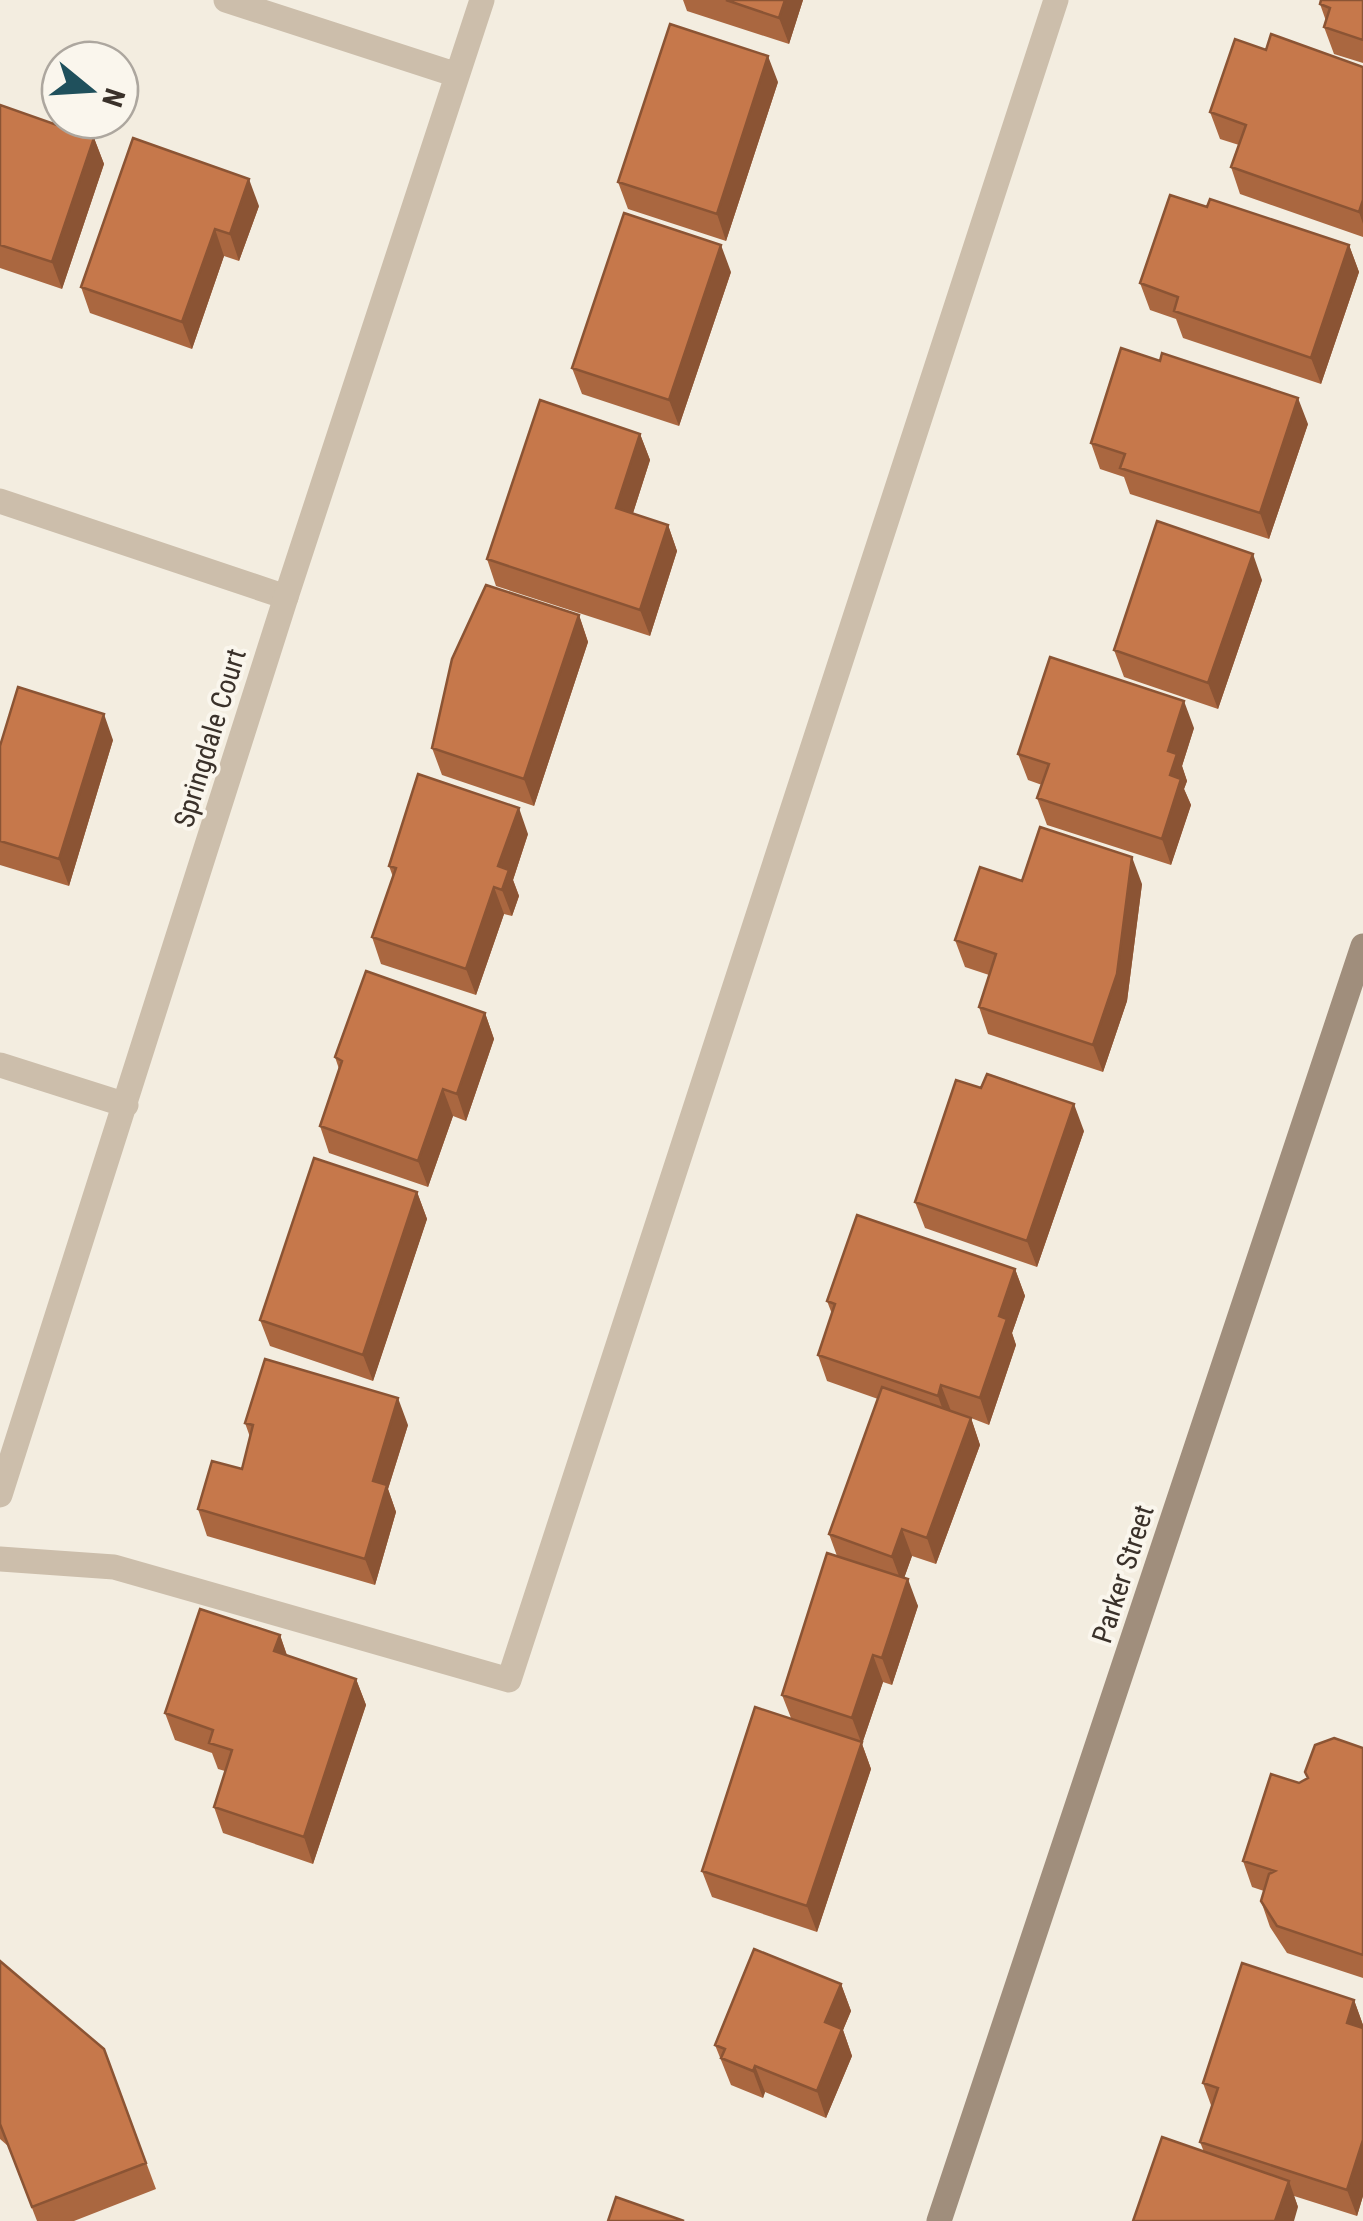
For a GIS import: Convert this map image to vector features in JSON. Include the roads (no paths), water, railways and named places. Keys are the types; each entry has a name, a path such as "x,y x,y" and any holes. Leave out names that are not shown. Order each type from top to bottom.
{"street":[{"path":"226,0 457,74"},
{"name":"Springdale Court","path":"0,1496 286,597 482,0"},
{"path":"0,1559 114,1567 509,1680 1056,0"},
{"path":"0,501 286,597"},
{"name":"Parker Street","path":"939,2221 1363,946"},
{"path":"0,1066 126,1105"}]}
